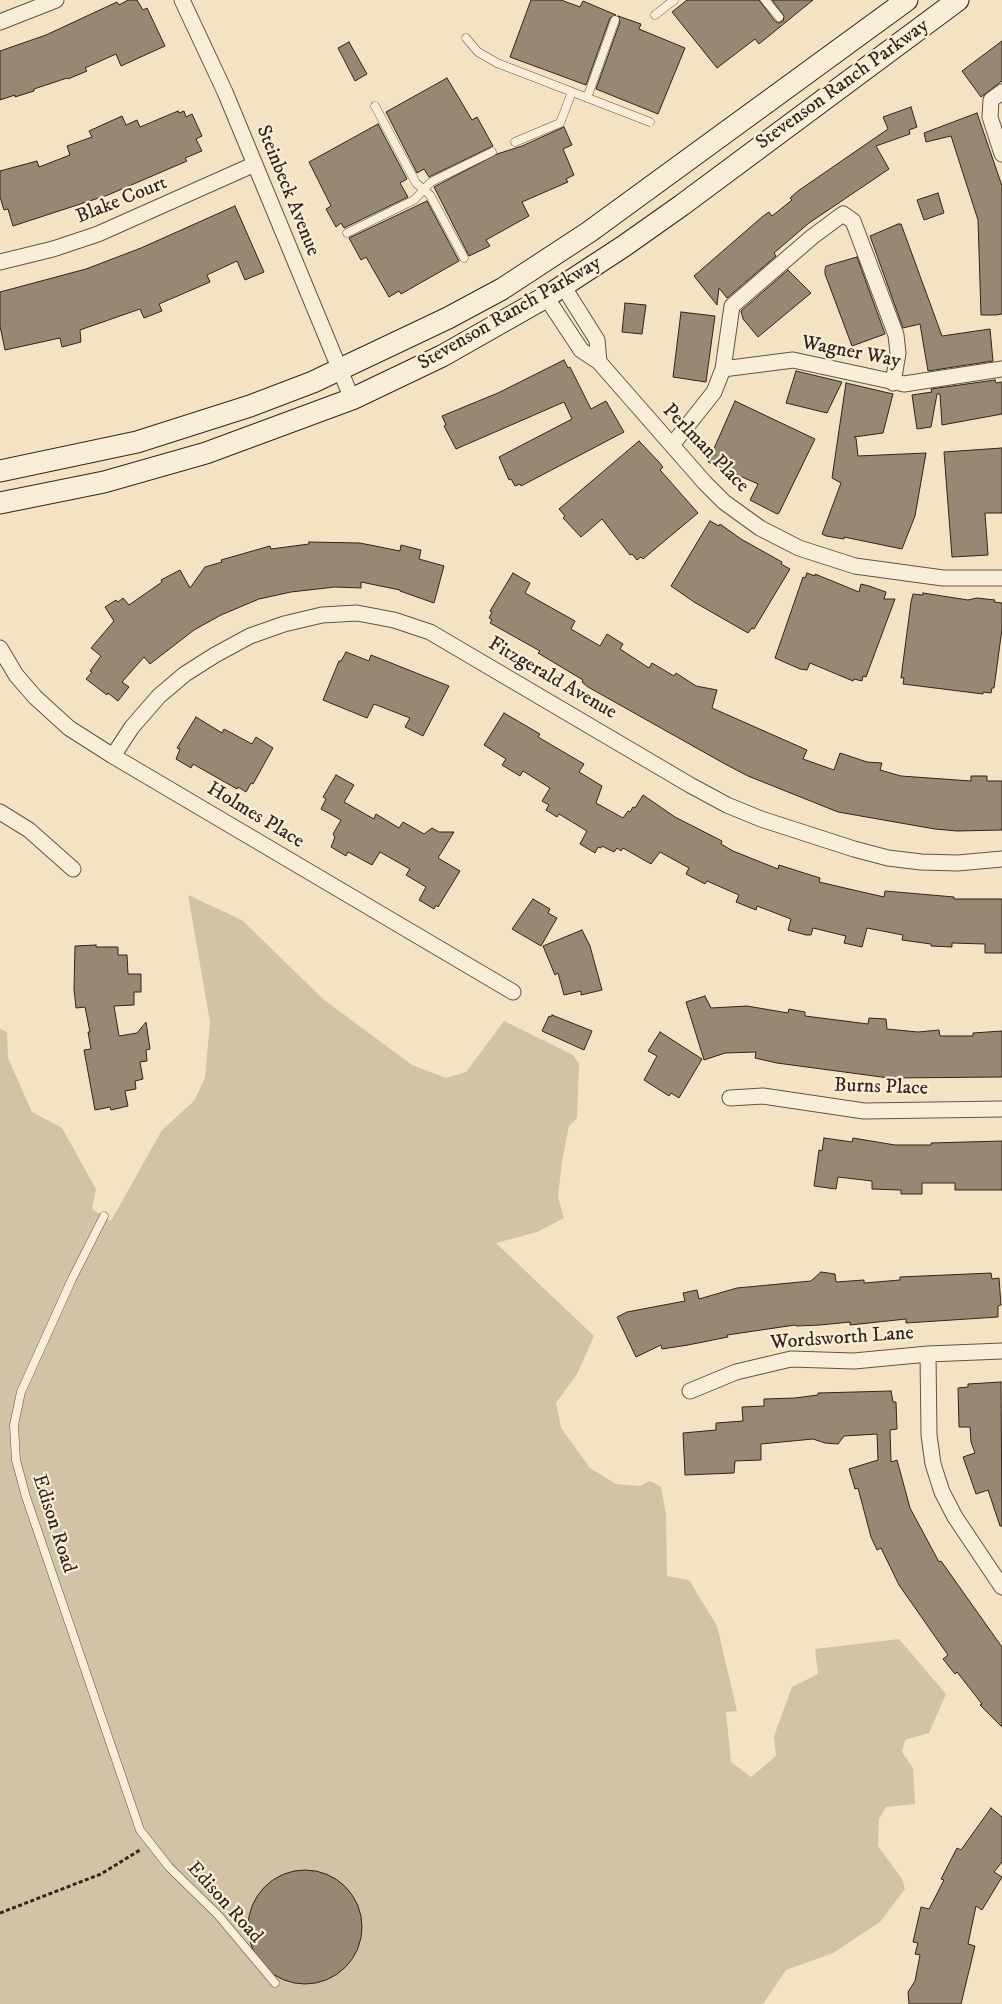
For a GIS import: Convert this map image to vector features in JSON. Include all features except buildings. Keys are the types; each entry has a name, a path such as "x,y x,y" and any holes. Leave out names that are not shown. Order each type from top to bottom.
{"main road":[{"name":"Stevenson Ranch Parkway","path":"0,471 137,442 250,406 340,368 448,318 502,289 548,260 635,200 907,0"},
{"name":"Stevenson Ranch Parkway","path":"0,502 104,482 206,453 352,399 442,356 555,292 682,205 958,0"}],"street":[{"path":"0,22 56,0"},
{"name":"Steinbeck Avenue","path":"182,0 225,92 352,399"},
{"path":"1002,92 991,100 990,117 1002,154"},
{"name":"Blake Court","path":"0,262 53,249 98,234 255,164"},
{"path":"672,445 714,392 723,369 732,306 812,237 843,214 853,221 858,232 896,336 898,353 893,382"},
{"name":"Perlman Place","path":"555,292 581,350 599,362 724,502 760,528 799,548 855,566 962,580 1002,578"},
{"name":"Wagner Way","path":"723,369 793,360 893,382 916,384 1002,369"},
{"name":"Fitzgerald Avenue","path":"113,756 132,727 159,696 185,674 215,655 250,636 284,624 322,615 357,613 394,620 430,632 727,805 761,819 854,850 888,858 922,862 1002,859"},
{"name":"Holmes Place","path":"0,648 16,675 50,712 69,728 113,756 513,992"},
{"path":"0,812 29,830 73,870"},
{"name":"Burns Place","path":"730,1098 763,1096 864,1111 1002,1109"},
{"name":"Wordsworth Lane","path":"690,1391 736,1372 791,1359 854,1361 928,1354 1002,1351"},
{"path":"928,1354 929,1435 933,1464 942,1492 955,1517 1002,1587"}],"lane":[{"path":"656,15 674,0"},
{"path":"766,0 779,17"},
{"path":"587,98 615,20"},
{"path":"466,38 486,58 650,122"},
{"path":"515,142 560,123 572,92"},
{"path":"375,106 416,183 430,195 464,258"},
{"path":"346,232 414,200 431,182 492,152"},
{"name":"Edison Road","path":"104,1216 72,1279 46,1340 28,1376 17,1408 16,1460 26,1498 140,1830 150,1844 218,1915 275,1983"}],"path":[{"path":"0,1913 101,1874 150,1844"}],"shaded area":[{"path":"188,895 242,920 323,999 412,1065 446,1078 466,1072 504,1021 573,1055 579,1064 577,1118 569,1126 562,1161 558,1197 564,1218 537,1232 496,1243 594,1336 577,1374 556,1403 561,1428 590,1468 616,1484 640,1486 650,1481 661,1487 666,1515 667,1576 689,1580 717,1626 737,1711 726,1712 731,1762 751,1777 776,1756 774,1736 792,1687 818,1674 815,1649 899,1639 946,1694 929,1733 905,1740 902,1752 913,1768 915,1804 886,1807 879,1819 878,1846 902,1879 905,1889 880,1922 833,1953 786,1970 763,2004 0,2004 0,1029 7,1032 8,1058 32,1112 62,1128 96,1189 92,1209 111,1221 162,1130 194,1101 205,1078 210,1022"}]}
